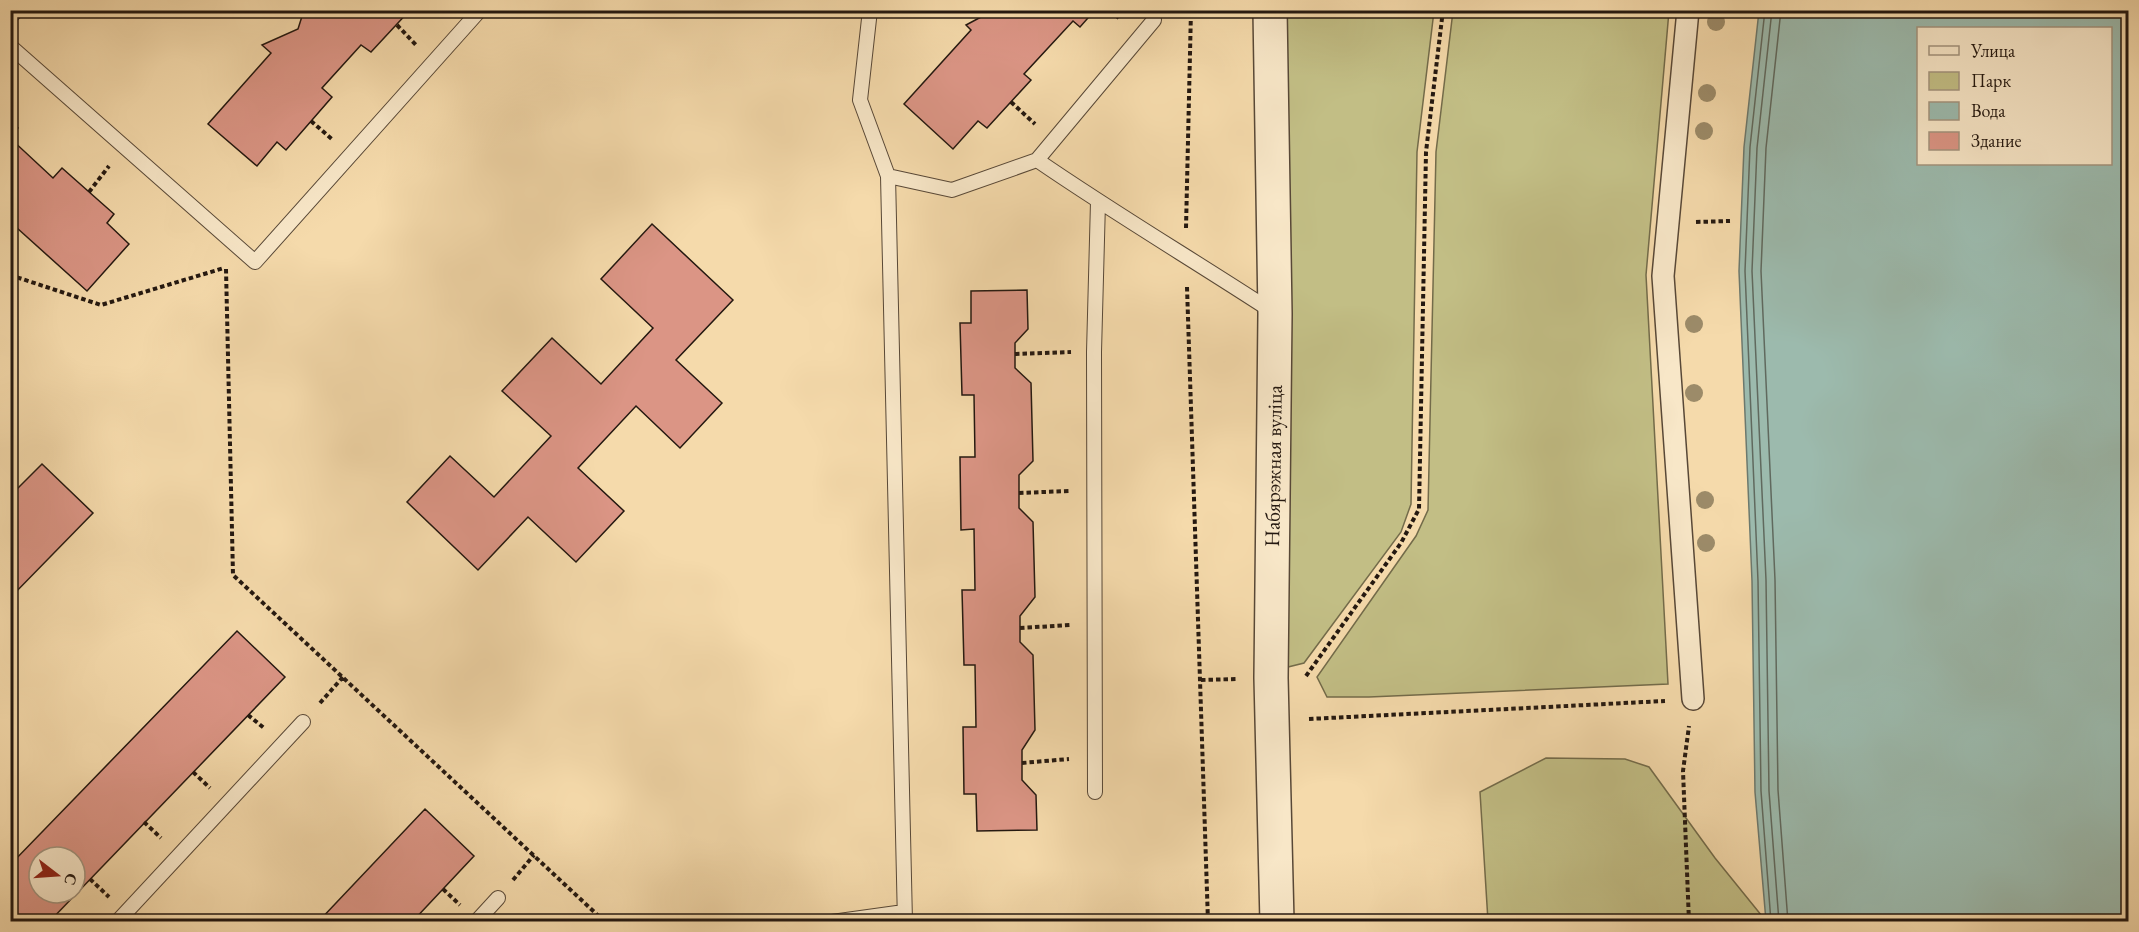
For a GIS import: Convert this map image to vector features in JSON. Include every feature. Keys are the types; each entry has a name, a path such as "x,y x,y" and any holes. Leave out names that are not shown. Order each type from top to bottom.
{"street":[{"name":"Набярэжная вуліца","path":"1270,10 1275,314 1270,678 1277,921"},
{"path":"1688,10 1663,276 1693,699"}],"lane":[{"path":"10,17 17,10"},
{"path":"10,46 255,262 480,10"},
{"path":"832,921 904,917 888,176 860,100 870,10"},
{"path":"888,176 952,190 1037,160 1154,20"},
{"path":"1037,160 1098,202 1186,255 1275,314"},
{"path":"1095,792 1094,352 1098,202"},
{"path":"117,921 303,722"},
{"path":"476,921 498,898"}],"path":[{"path":"1191,10 1186,255 1208,921"},
{"path":"1304,679 1401,543 1419,509 1426,152 1443,10"},
{"path":"1011,102 1053,140"},
{"path":"89,192 124,146"},
{"path":"225,235 233,575 605,921"},
{"path":"10,275 101,305 226,268 255,262"},
{"path":"1015,354 1094,352"},
{"path":"1019,493 1094,490"},
{"path":"1020,628 1094,624"},
{"path":"303,722 343,677"},
{"path":"1308,709 1309,719 1693,699 1683,771 1689,921"},
{"path":"1022,763 1095,757"},
{"path":"498,898 534,855"}],"green space":[{"path":"1286,11 1434,11 1417,152 1411,504 1401,532 1304,663 1288,667 1289,168"},
{"path":"1453,11 1669,11 1646,275 1668,684 1327,697 1317,677 1416,536 1428,510 1436,152"},
{"path":"1546,758 1625,759 1649,767 1715,858 1766,921 1488,921 1480,792"}],"water":[{"path":"1759,11 2128,11 2128,921 1766,921 1755,792 1752,581 1739,271 1744,147"}],"building":[{"path":"304,10 410,10 371,52 361,45 322,88 332,97 286,150 277,142 257,166 208,124 271,53 262,45 298,29"},
{"path":"994,10 1095,10 1080,27 1073,21 1024,74 1031,80 987,128 978,121 953,149 904,104 971,30 966,25"},
{"path":"10,121 18,128 11,139 53,178 62,168 114,214 107,223 129,244 87,291 17,228 10,235"},
{"path":"652,224 733,300 676,360 722,403 680,448 636,406 578,468 624,511 576,562 528,517 478,570 407,502 450,456 494,497 551,436 502,391 552,338 601,384 653,328 601,279"},
{"path":"1027,290 1028,329 1015,343 1015,368 1031,383 1033,461 1019,475 1019,508 1033,522 1035,597 1020,616 1020,642 1033,655 1035,730 1022,750 1022,780 1036,795 1037,830 977,831 976,794 964,794 963,727 976,727 975,665 964,665 962,590 975,590 974,529 961,530 960,457 975,457 974,395 962,395 960,323 971,323 971,291"},
{"path":"42,464 93,513 10,598 10,496"},
{"path":"237,631 285,677 87,883 87,845 29,845"},
{"path":"425,809 474,856 412,922 318,922"},
{"path":"27,847 27,905 65,905 49,922 10,922 10,865"}]}
